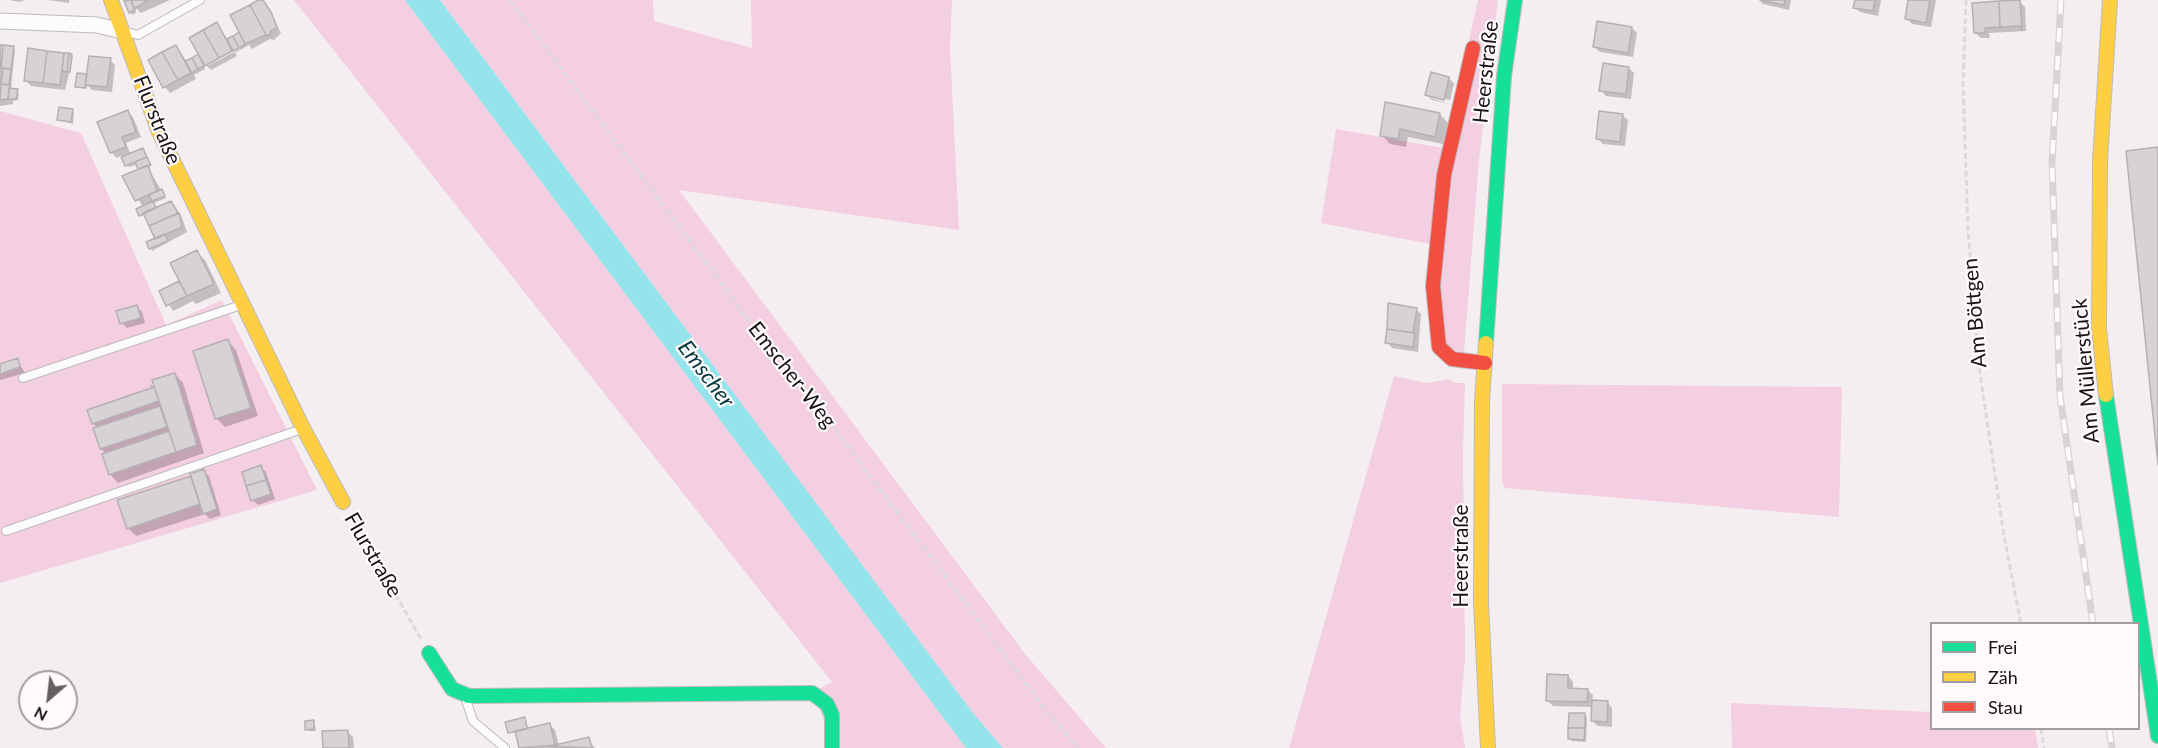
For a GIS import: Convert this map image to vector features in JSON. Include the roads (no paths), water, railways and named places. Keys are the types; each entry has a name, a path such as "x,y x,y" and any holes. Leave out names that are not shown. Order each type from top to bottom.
{"street":[{"name":"Flurstraße","path":"111,0 159,132 303,428 343,502"},
{"name":"Heerstraße","path":"1488,748 1481,603 1482,401 1504,76 1515,0"},
{"name":"Am Müllerstück","path":"2110,0 2100,161 2099,328 2110,427 2158,736"},
{"path":"0,21 97,26 122,31"},
{"name":"Heerstraße","path":"1473,48 1444,175 1433,286 1439,347 1452,359 1485,363"},
{"path":"429,653 452,689 464,694 519,696 565,693 812,693 827,705 832,716 832,748"}],"lane":[{"path":"122,31 138,35 200,0"},
{"path":"23,378 242,304"},
{"path":"6,531 303,428"},
{"path":"464,694 473,721 505,748"}],"water":[{"name":"Emscher","path":"405,0 440,0 973,713 1003,748 966,748"}],"railway":[{"path":"2061,0 2052,163 2060,396 2093,622"},
{"path":"2109,730 2112,748"}]}
